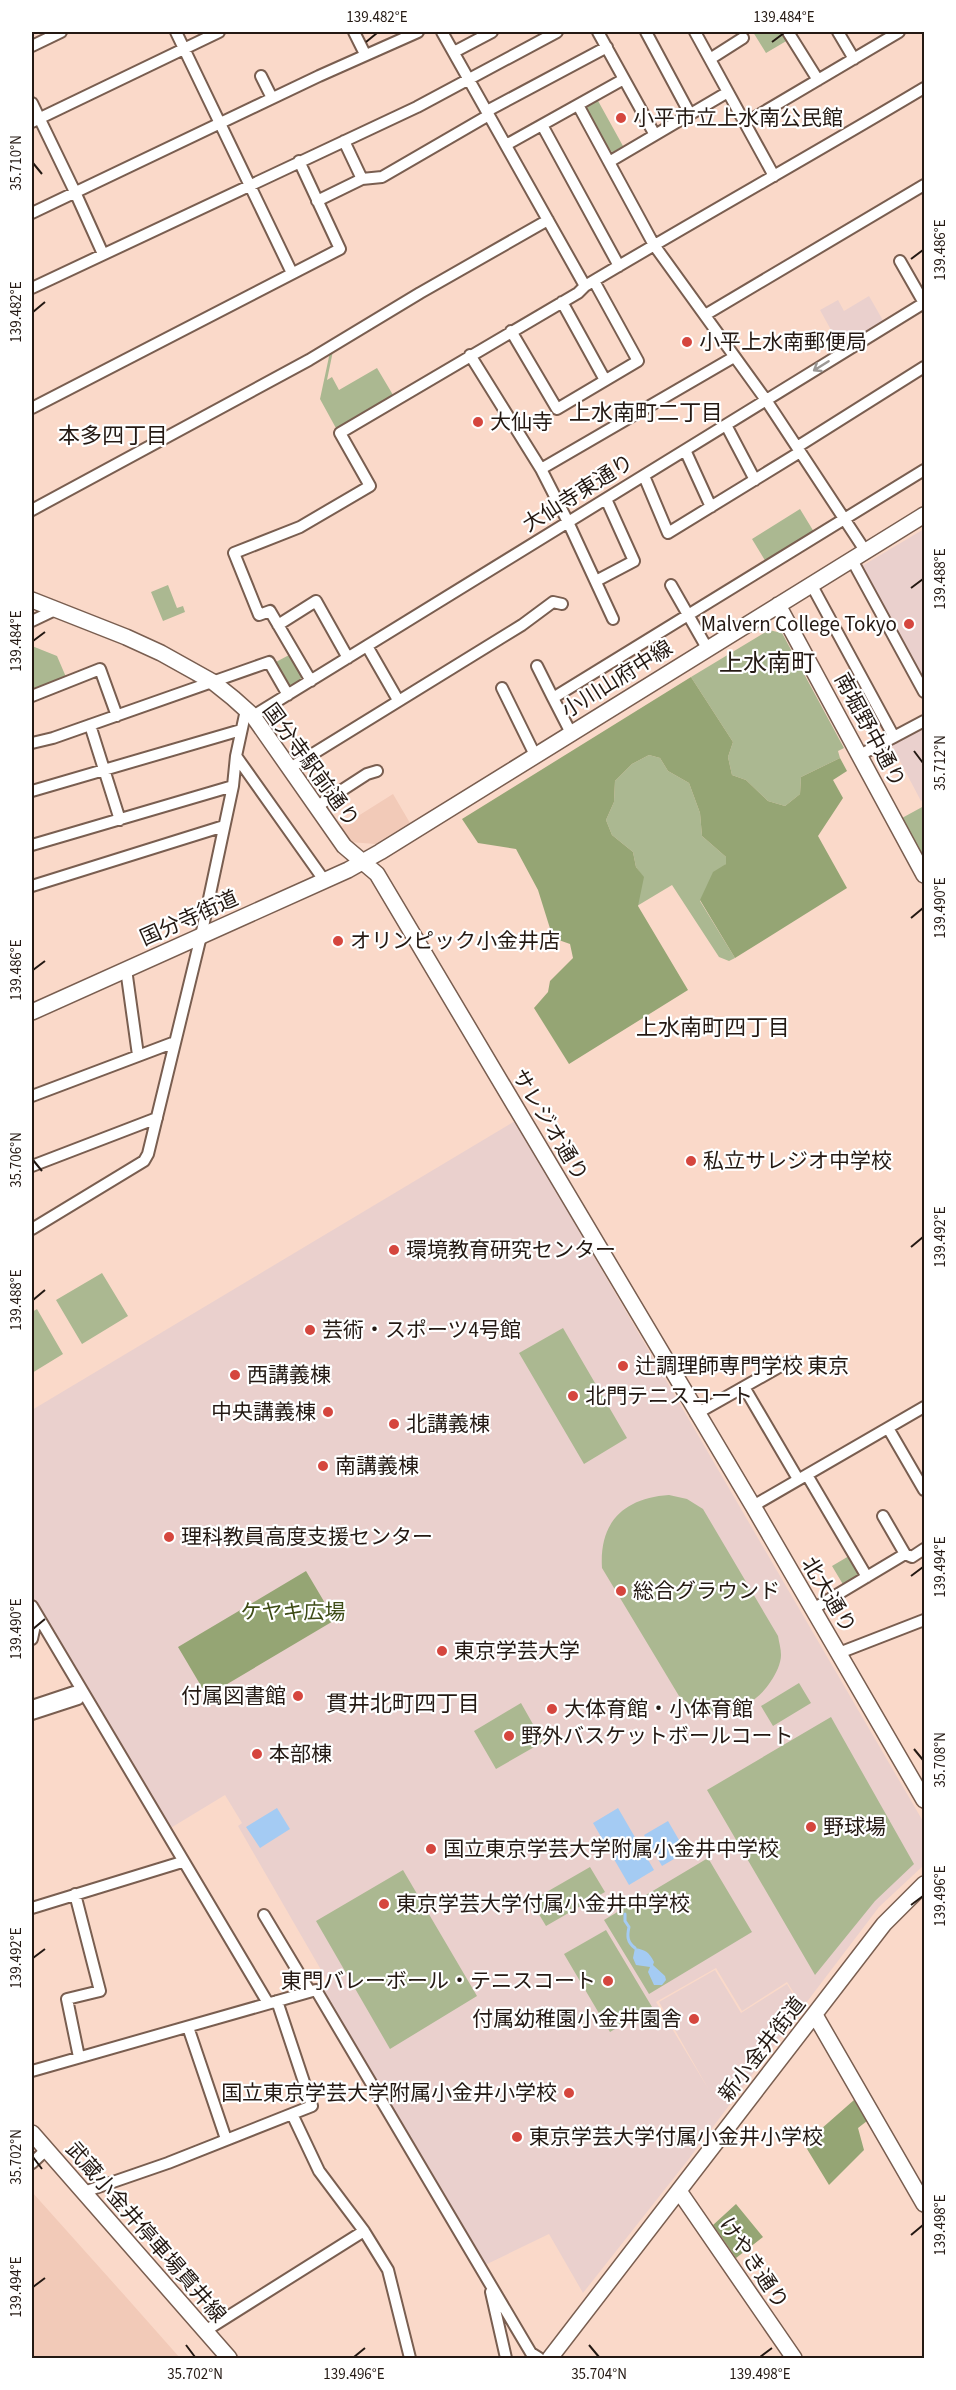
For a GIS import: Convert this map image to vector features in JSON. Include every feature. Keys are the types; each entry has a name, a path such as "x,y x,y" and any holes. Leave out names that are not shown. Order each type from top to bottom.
{"street":[{"path":"32,46 61,32"},
{"path":"176,32 292,273"},
{"path":"35,120 219,32"},
{"path":"354,32 365,54"},
{"path":"32,213 365,54 418,32"},
{"path":"442,32 548,220 638,361 557,409 511,331"},
{"path":"454,52 492,32"},
{"path":"32,288 344,141 469,80 558,32"},
{"path":"598,32 655,135"},
{"path":"646,32 690,114"},
{"path":"695,32 774,176"},
{"path":"788,32 818,80"},
{"path":"838,32 854,59"},
{"path":"745,123 899,32"},
{"path":"710,59 742,38"},
{"path":"317,201 362,179 382,177 488,113 607,47"},
{"path":"261,76 272,98"},
{"path":"506,145 624,79"},
{"path":"310,681 270,611 260,615 234,554 300,527 370,486 340,433 578,293 654,244 924,88"},
{"path":"609,162 728,92"},
{"path":"32,102 35,120 75,192 103,254"},
{"path":"578,105 654,244 766,400 866,552"},
{"path":"542,125 620,266"},
{"path":"344,141 362,179"},
{"path":"32,408 340,249 299,161"},
{"path":"705,315 924,185"},
{"path":"32,510 309,360 548,220"},
{"path":"900,261 924,303"},
{"path":"562,302 605,380"},
{"name":"大仙寺東通り","path":"249,713 288,695 924,303"},
{"path":"470,355 541,469 614,619"},
{"path":"541,469 734,357"},
{"path":"644,476 668,533 755,480 924,368"},
{"path":"726,424 755,480"},
{"path":"685,450 711,507"},
{"path":"553,698 924,470"},
{"path":"596,581 634,561 606,499"},
{"name":"小川山府中線","path":"363,861 924,515"},
{"path":"852,560 924,692"},
{"path":"811,584 894,737"},
{"path":"671,585 707,648"},
{"name":"国分寺駅前通り","path":"32,600 126,637 185,665 213,682 249,713 344,846 363,861"},
{"path":"278,625 316,601 348,658"},
{"path":"290,768 522,625 553,602 562,604"},
{"name":"南堀野中通り","path":"778,605 924,875"},
{"path":"32,621 55,610"},
{"path":"367,646 398,700"},
{"path":"32,743 117,716 269,662 288,695"},
{"path":"537,666 570,733"},
{"path":"32,696 100,669 117,716"},
{"path":"502,688 535,755"},
{"path":"32,1229 144,1161 148,1154 201,936 233,786 241,730 249,713"},
{"path":"860,755 924,721"},
{"path":"90,725 120,820"},
{"path":"32,791 241,730"},
{"path":"236,756 324,880"},
{"path":"316,807 367,774 377,771"},
{"path":"32,845 233,786"},
{"path":"32,886 224,826"},
{"name":"国分寺街道","path":"32,1012 363,861"},
{"name":"サレジオ通り","path":"363,861 377,874 696,1414"},
{"path":"126,969 138,1055"},
{"path":"32,1096 175,1042"},
{"path":"32,1166 157,1118"},
{"path":"696,1414 788,1362"},
{"path":"744,1387 867,1577"},
{"path":"753,1506 924,1407"},
{"name":"北大通り","path":"696,1414 753,1506 924,1800"},
{"path":"888,1428 924,1490"},
{"path":"883,1516 905,1554 912,1557 924,1549"},
{"path":"813,1610 905,1554"},
{"path":"32,1639 34,1611"},
{"path":"34,1611 182,1862 272,2002 312,2106 168,2163 84,2192"},
{"path":"839,1653 924,1620"},
{"path":"32,1706 74,1692 83,1693"},
{"path":"32,1714 78,1699 83,1693"},
{"path":"32,1908 182,1862"},
{"name":"新小金井街道","path":"550,2357 884,1924 924,1884"},
{"path":"75,1894 100,1991 67,1999 79,2057"},
{"path":"264,1915 309,1990"},
{"path":"32,2071 309,1990 316,1990 531,2353 550,2357"},
{"path":"815,2014 924,2204"},
{"path":"188,2027 226,2139"},
{"path":"292,2114 319,2171 364,2231 388,2270 411,2358"},
{"name":"武蔵小金井停車場貫井線","path":"32,2133 229,2358"},
{"path":"32,2163 46,2150"},
{"name":"けやき通り","path":"679,2191 794,2358"},
{"path":"205,2331 364,2231"},
{"path":"489,2283 506,2358"}],"shaded area":[{"path":"869,296 885,324 842,350 820,310 838,300 844,311"},
{"name":"Malvern College Tokyo","path":"924,529 924,682 862,566"},
{"path":"924,726 924,799 921,801 891,744"},
{"path":"393,794 410,823 375,844 350,842 339,828"},
{"name":"東京学芸大学","path":"515,1121 924,1823 924,1865 879,1907 803,2007 787,1982 742,2011 716,1968 656,2002 709,2090 659,2002 715,1970 741,2013 787,1984 802,2009 688,2160 583,2293 549,2234 485,2265 319,1986 328,1982 238,1826 242,1823 225,1795 164,1832 32,1606 32,1410"},
{"path":"32,2192 126,2297 180,2358 32,2358"}],"green space":[{"path":"753,32 783,32 788,40 766,53"},
{"path":"597,99 623,146 613,152 608,151 584,109 586,104"},
{"path":"333,351 327,380 332,377 339,390 377,368 393,395 337,430 320,399 330,352"},
{"path":"800,509 814,532 766,562 752,539"},
{"path":"168,585 177,608 183,606 185,612 163,621 151,592"},
{"path":"769,630 782,633 844,748 838,751 840,758 801,777 800,794 785,806 768,801 746,780 732,775 728,757 733,742 691,677"},
{"path":"32,646 57,656 66,677 32,691"},
{"path":"291,654 302,675 300,681 290,687 286,685 274,663"},
{"path":"691,677 733,742 728,757 732,775 746,780 768,801 785,806 800,794 801,777 840,758 847,771 833,780 843,798 818,836 847,888 735,958 700,900 713,872 726,864 726,857 702,836 700,813 689,783 668,771 660,758 649,755 632,764 615,781 614,802 606,820 612,835 633,852 636,867 644,877 638,906 688,990 569,1064 534,1008 548,992 550,981 573,958 570,944 553,938 538,890 516,849 478,843 462,819"},
{"path":"649,755 660,758 668,771 689,783 700,813 702,836 726,857 726,864 700,901 735,958 729,961 719,957 672,885 637,906 643,877 636,867 633,852 612,835 606,820 614,802 615,781 632,764"},
{"path":"924,806 924,859 902,818"},
{"path":"102,1273 128,1316 82,1344 56,1300"},
{"path":"37,1309 63,1354 32,1373 32,1312"},
{"name":"北門テニスコート","path":"563,1328 627,1438 584,1464 519,1353"},
{"path":"669,1495 687,1499 703,1509 778,1636 781,1658 775,1675 756,1698 727,1711 716,1712 692,1706 679,1696 602,1568 605,1538 610,1525 618,1515 639,1501"},
{"path":"849,1556 860,1573 859,1578 844,1586 832,1566"},
{"name":"ケヤキ広場","path":"306,1571 335,1620 207,1696 178,1647"},
{"path":"799,1683 811,1703 773,1726 761,1706"},
{"name":"野外バスケットボールコート","path":"521,1703 543,1742 496,1769 474,1731"},
{"name":"野球場","path":"831,1717 914,1864 875,1901 815,1975 707,1790"},
{"path":"708,1858 752,1932 649,1994 604,1920"},
{"path":"590,1867 605,1892 546,1926 531,1901"},
{"path":"403,1870 477,1996 390,2049 316,1921"},
{"name":"東門バレーボール・テニスコート","path":"606,1930 652,2007 610,2032 564,1954"},
{"path":"854,2100 867,2121 858,2128 864,2150 829,2185 804,2144"},
{"path":"736,2204 763,2237 736,2258 713,2225"}],"water":[{"path":"277,1808 290,1829 260,1848 246,1827"},
{"path":"618,1808 654,1870 629,1885 593,1823"},
{"path":"668,1821 686,1852 662,1866 644,1835"},
{"path":"635,1948 647,1952 654,1962 653,1965 665,1976 666,1980 662,1985 654,1985 648,1972 650,1967 636,1965 633,1958"}],"waterway":[{"path":"625,1914 625,1921 629,1927 628,1939 635,1948"}],"place":[{"name":"小平市立上水南公民館","path":"621,118"},
{"name":"小平上水南郵便局","path":"687,342"},
{"name":"大仙寺","path":"478,422"},
{"name":"Malvern College Tokyo","path":"909,624"},
{"name":"オリンピック小金井店","path":"338,941"},
{"name":"私立サレジオ中学校","path":"691,1161"},
{"name":"環境教育研究センター","path":"394,1250"},
{"name":"芸術・スポーツ4号館","path":"310,1330"},
{"name":"辻調理師専門学校 東京","path":"623,1366"},
{"name":"西講義棟","path":"235,1375"},
{"name":"北門テニスコート","path":"573,1396"},
{"name":"中央講義棟","path":"328,1412"},
{"name":"北講義棟","path":"394,1424"},
{"name":"南講義棟","path":"323,1466"},
{"name":"理科教員高度支援センター","path":"169,1537"},
{"name":"総合グラウンド","path":"621,1591"},
{"name":"東京学芸大学","path":"442,1651"},
{"name":"付属図書館","path":"298,1696"},
{"name":"大体育館・小体育館","path":"552,1709"},
{"name":"野外バスケットボールコート","path":"509,1736"},
{"name":"本部棟","path":"257,1754"},
{"name":"野球場","path":"811,1827"},
{"name":"国立東京学芸大学附属小金井中学校","path":"431,1849"},
{"name":"東京学芸大学付属小金井中学校","path":"384,1904"},
{"name":"東門バレーボール・テニスコート","path":"608,1981"},
{"name":"付属幼稚園小金井園舎","path":"694,2019"},
{"name":"国立東京学芸大学附属小金井小学校","path":"569,2093"},
{"name":"東京学芸大学付属小金井小学校","path":"517,2137"}],"district":[{"name":"上水南町二丁目","path":"646,413"},
{"name":"本多四丁目","path":"113,436"},
{"name":"上水南町","path":"767,663"},
{"name":"上水南町四丁目","path":"713,1028"},
{"name":"貫井北町四丁目","path":"403,1704"}]}
